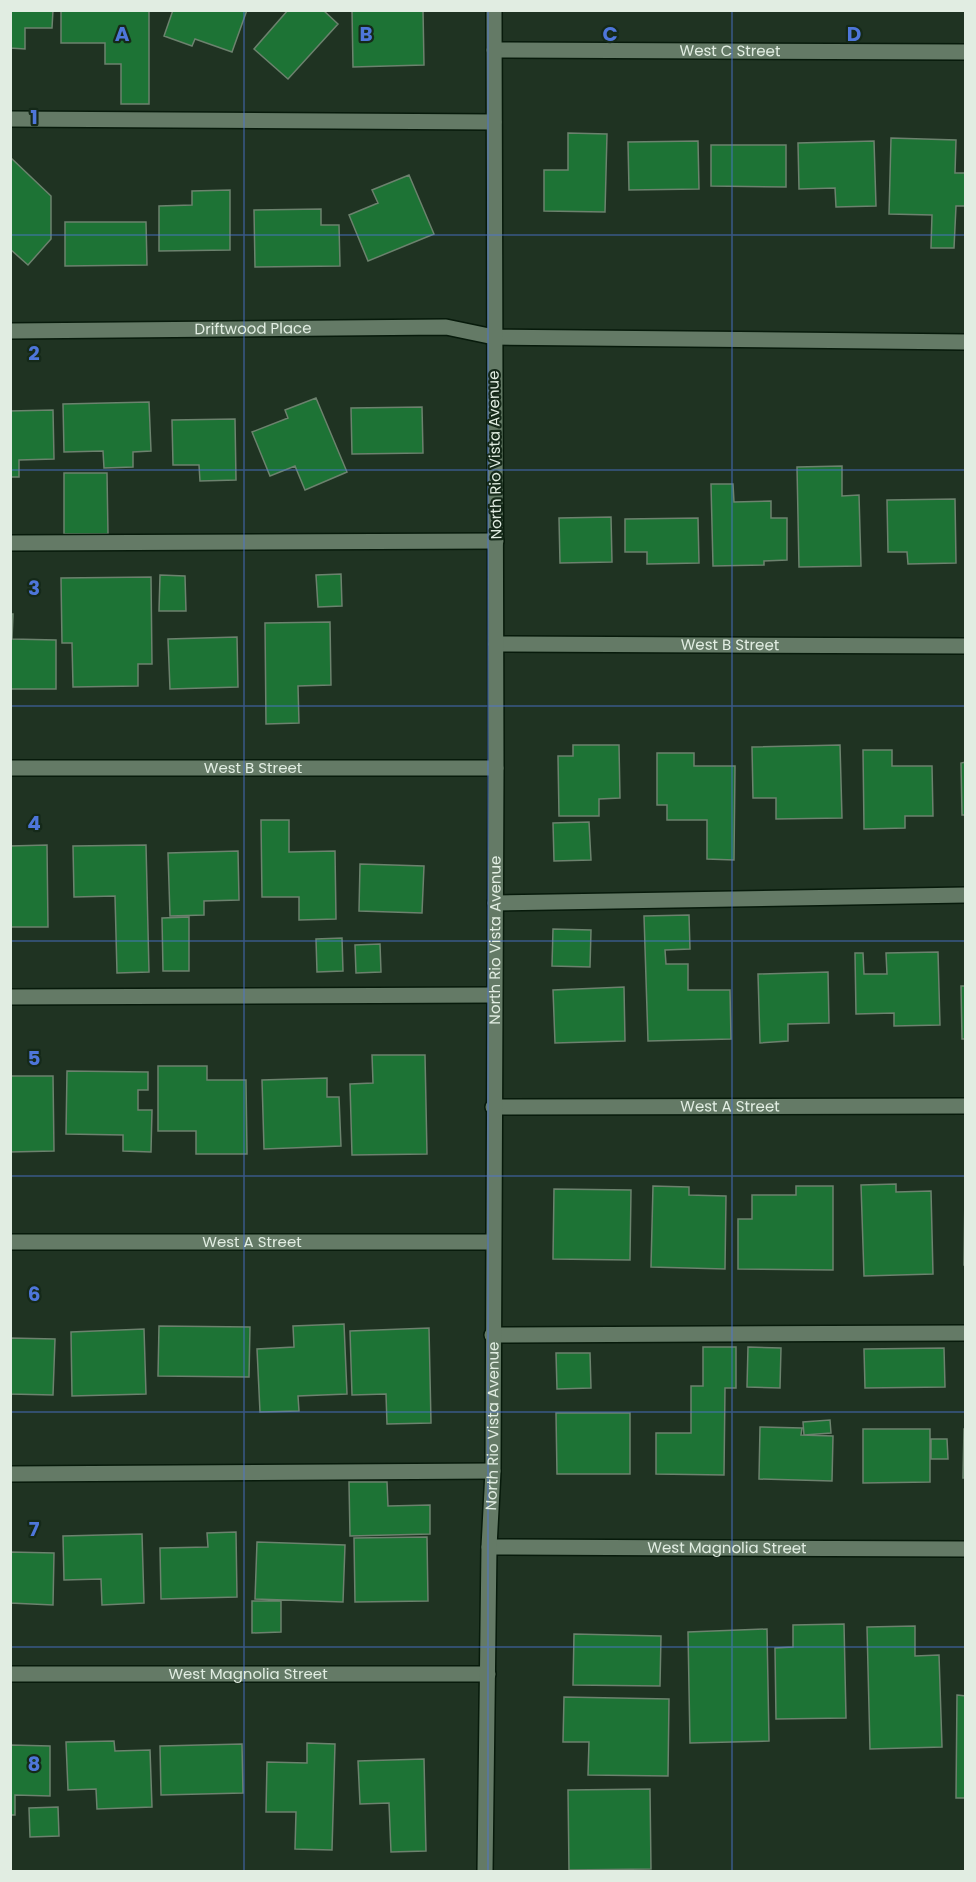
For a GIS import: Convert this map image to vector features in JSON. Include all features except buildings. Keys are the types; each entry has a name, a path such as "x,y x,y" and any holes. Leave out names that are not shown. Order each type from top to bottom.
{"street":[{"name":"North Rio Vista Avenue","path":"485,1872 489,1547 493,1471 492,1242 496,768 494,10"},
{"name":"West C Street","path":"494,50 966,52"},
{"path":"10,119 494,122"},
{"name":"Driftwood Place","path":"10,331 446,327 494,337 966,342"},
{"path":"10,543 496,541"},
{"name":"West B Street","path":"496,644 966,646"},
{"name":"West B Street","path":"10,768 496,768"},
{"path":"495,903 966,895"},
{"path":"10,997 494,996"},
{"name":"West A Street","path":"493,1107 966,1106"},
{"name":"West A Street","path":"10,1242 492,1242"},
{"path":"492,1335 966,1333"},
{"path":"10,1474 493,1471"},
{"name":"West Magnolia Street","path":"489,1547 966,1549"},
{"name":"West Magnolia Street","path":"10,1674 488,1674"}]}
